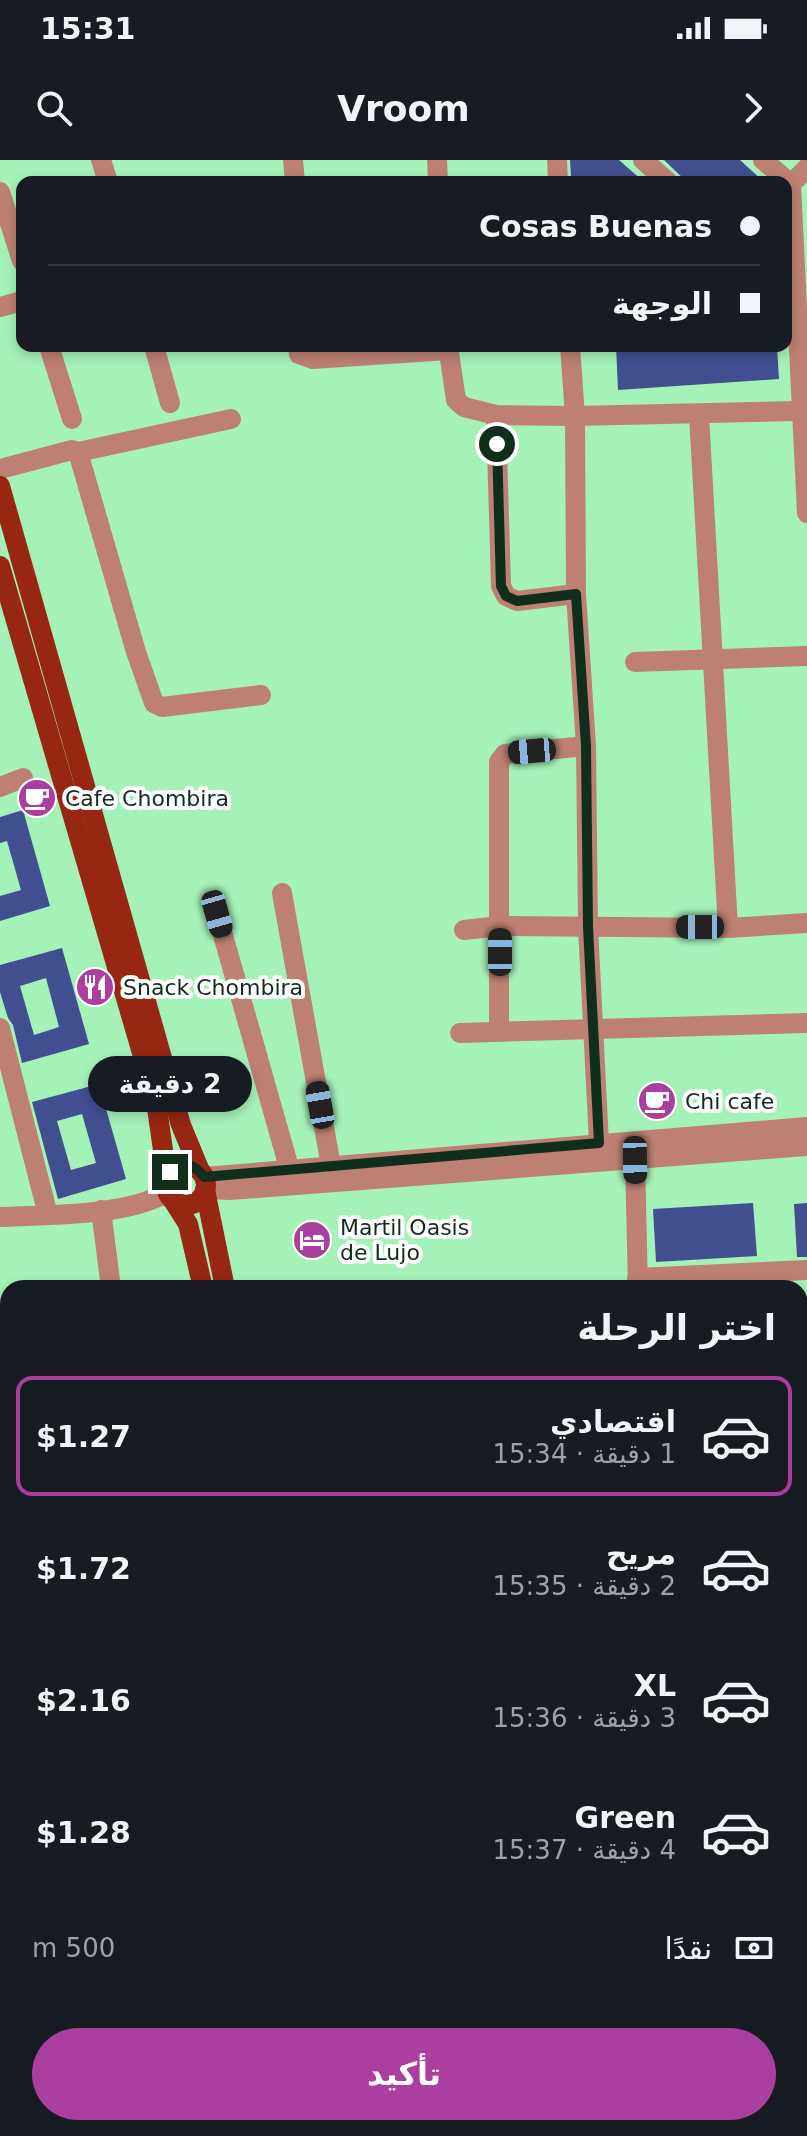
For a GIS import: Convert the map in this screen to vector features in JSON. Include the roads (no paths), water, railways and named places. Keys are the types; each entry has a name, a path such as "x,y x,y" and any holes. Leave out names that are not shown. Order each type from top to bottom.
{"main road":[{"path":"0,486 181,1125 204,1182 223,1280"},
{"path":"0,566 156,1101 169,1190 188,1224 201,1280"},
{"path":"182,1165 195,1167 204,1182 203,1196 193,1204 180,1204 169,1190 175,1168 182,1165"}],"street":[{"path":"643,160 661,176"},
{"path":"763,160 782,176"},
{"path":"792,183 807,168"},
{"path":"0,192 16,242"},
{"path":"792,327 805,451 807,513"},
{"path":"51,352 72,419"},
{"path":"156,352 170,403"},
{"path":"299,352 313,359 399,352"},
{"path":"449,352 456,400 464,407 496,415 699,415 801,411"},
{"path":"570,352 575,416 576,594 586,746 588,927 599,1143"},
{"path":"496,415 501,586 506,596 517,601 576,594"},
{"path":"699,415 728,928"},
{"path":"0,469 72,450 78,452 231,419"},
{"path":"78,452 136,652 154,703 162,707 261,695"},
{"path":"635,662 807,656"},
{"path":"499,1031 499,762 505,754 586,746"},
{"path":"0,787 23,778"},
{"path":"282,893 331,1166"},
{"path":"217,914 290,1171"},
{"path":"464,930 500,926 728,928 807,923"},
{"path":"460,1033 807,1023"},
{"path":"0,1028 48,1215"},
{"path":"204,1182 331,1166 807,1127"},
{"path":"204,1182 230,1190 807,1146"},
{"path":"635,1160 638,1280"},
{"path":"0,1217 101,1210 148,1201 169,1190"},
{"path":"101,1210 110,1280"},
{"path":"677,1280 807,1270"}],"place":[{"name":"Cafe Chombira","path":"37,798"},
{"name":"Snack Chombira","path":"95,987"},
{"name":"Chi cafe","path":"657,1101"},
{"name":"Martil Oasis de Lujo","path":"312,1240"}]}
